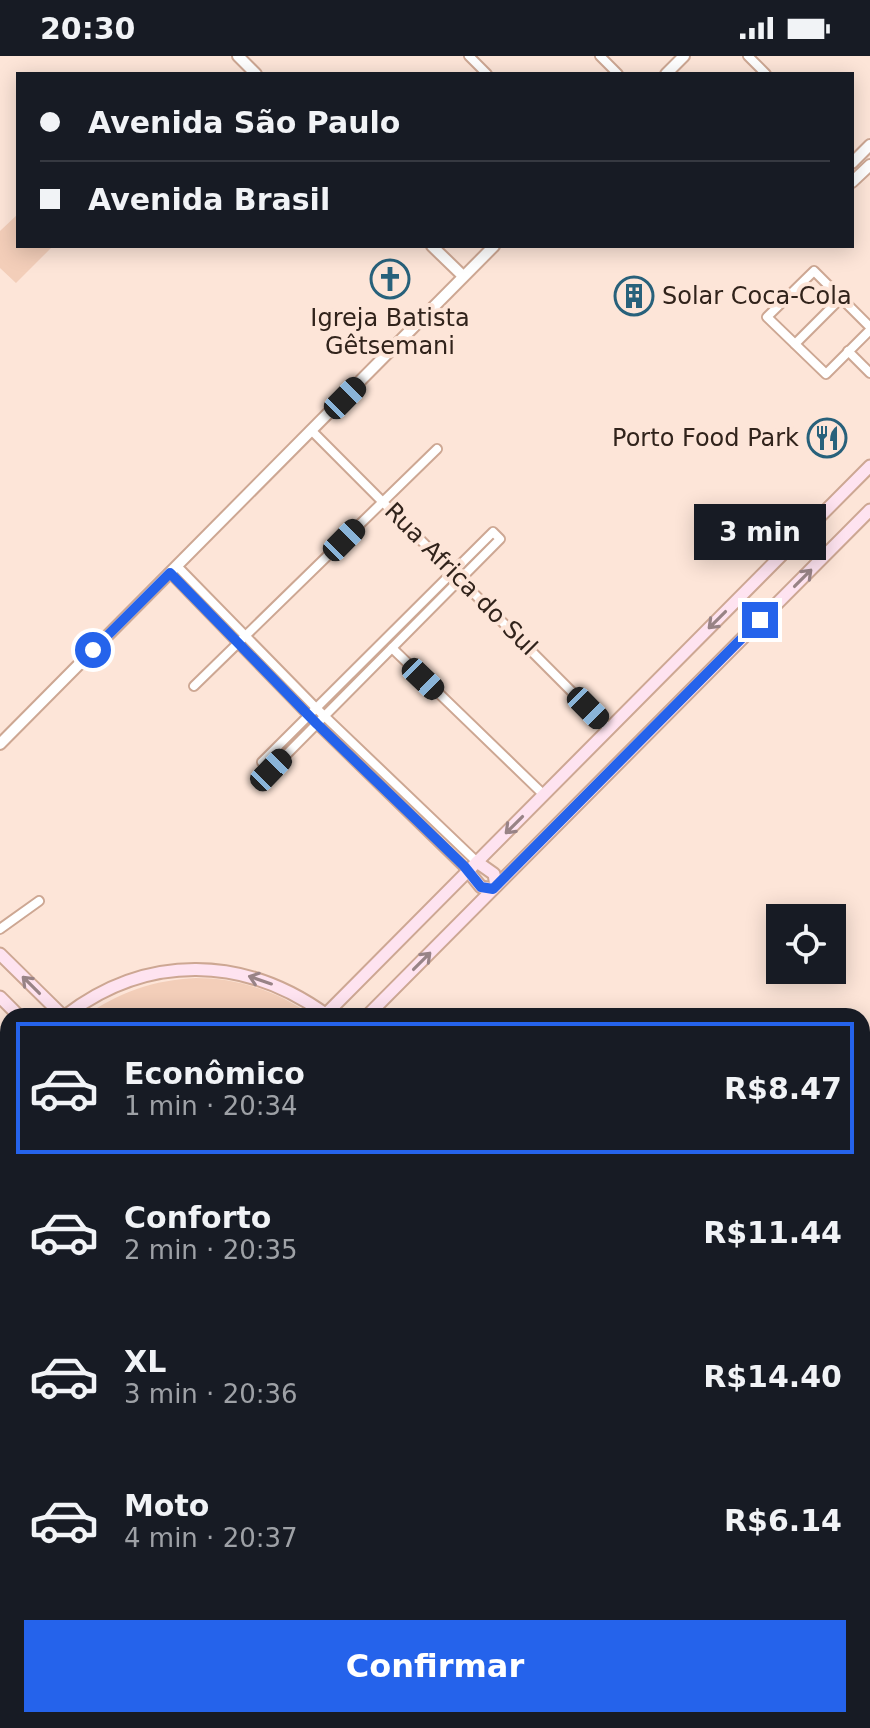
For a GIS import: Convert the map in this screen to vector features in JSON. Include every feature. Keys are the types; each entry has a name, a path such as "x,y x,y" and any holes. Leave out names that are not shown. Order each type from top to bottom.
{"main road":[{"path":"333,1008 870,466"},
{"path":"375,1008 870,510"},
{"path":"472,866 481,887 495,888"},
{"path":"472,866 494,874 495,888"},
{"path":"0,954 56,1008"},
{"path":"76,1008 112,985 136,976 181,969 248,975 278,986 314,1008"}],"street":[{"path":"238,56 254,72"},
{"path":"469,56 485,72"},
{"path":"668,72 684,56"},
{"path":"748,56 764,72"},
{"path":"854,160 870,145"},
{"path":"434,248 463,276"},
{"path":"0,744 492,248"},
{"path":"814,271 841,298 870,328 826,374 767,317 814,271"},
{"path":"795,344 841,298"},
{"path":"848,351 870,373"},
{"name":"Rua Africa do Sul","path":"311,430 609,729"},
{"path":"194,686 437,449"},
{"path":"496,535 460,578 271,770 262,762 453,571 496,535"},
{"path":"174,569 313,712 324,716 472,866"},
{"path":"392,648 544,795"},
{"path":"313,712 317,724 472,866"},
{"path":"0,929 39,901"}],"shaded area":[{"path":"16,216 16,248 51,248 16,283 0,268 0,231"},
{"path":"196,978 242,983 300,1008 98,1008 138,989 166,981"}],"place":[{"name":"Igreja Batista Gêtsemani","path":"390,279"},
{"name":"Solar Coca-Cola","path":"634,296"},
{"name":"Porto Food Park","path":"827,438"}],"route":[{"path":"93,650 170,573 317,724 464,866 478,884 493,889 760,620"}]}
